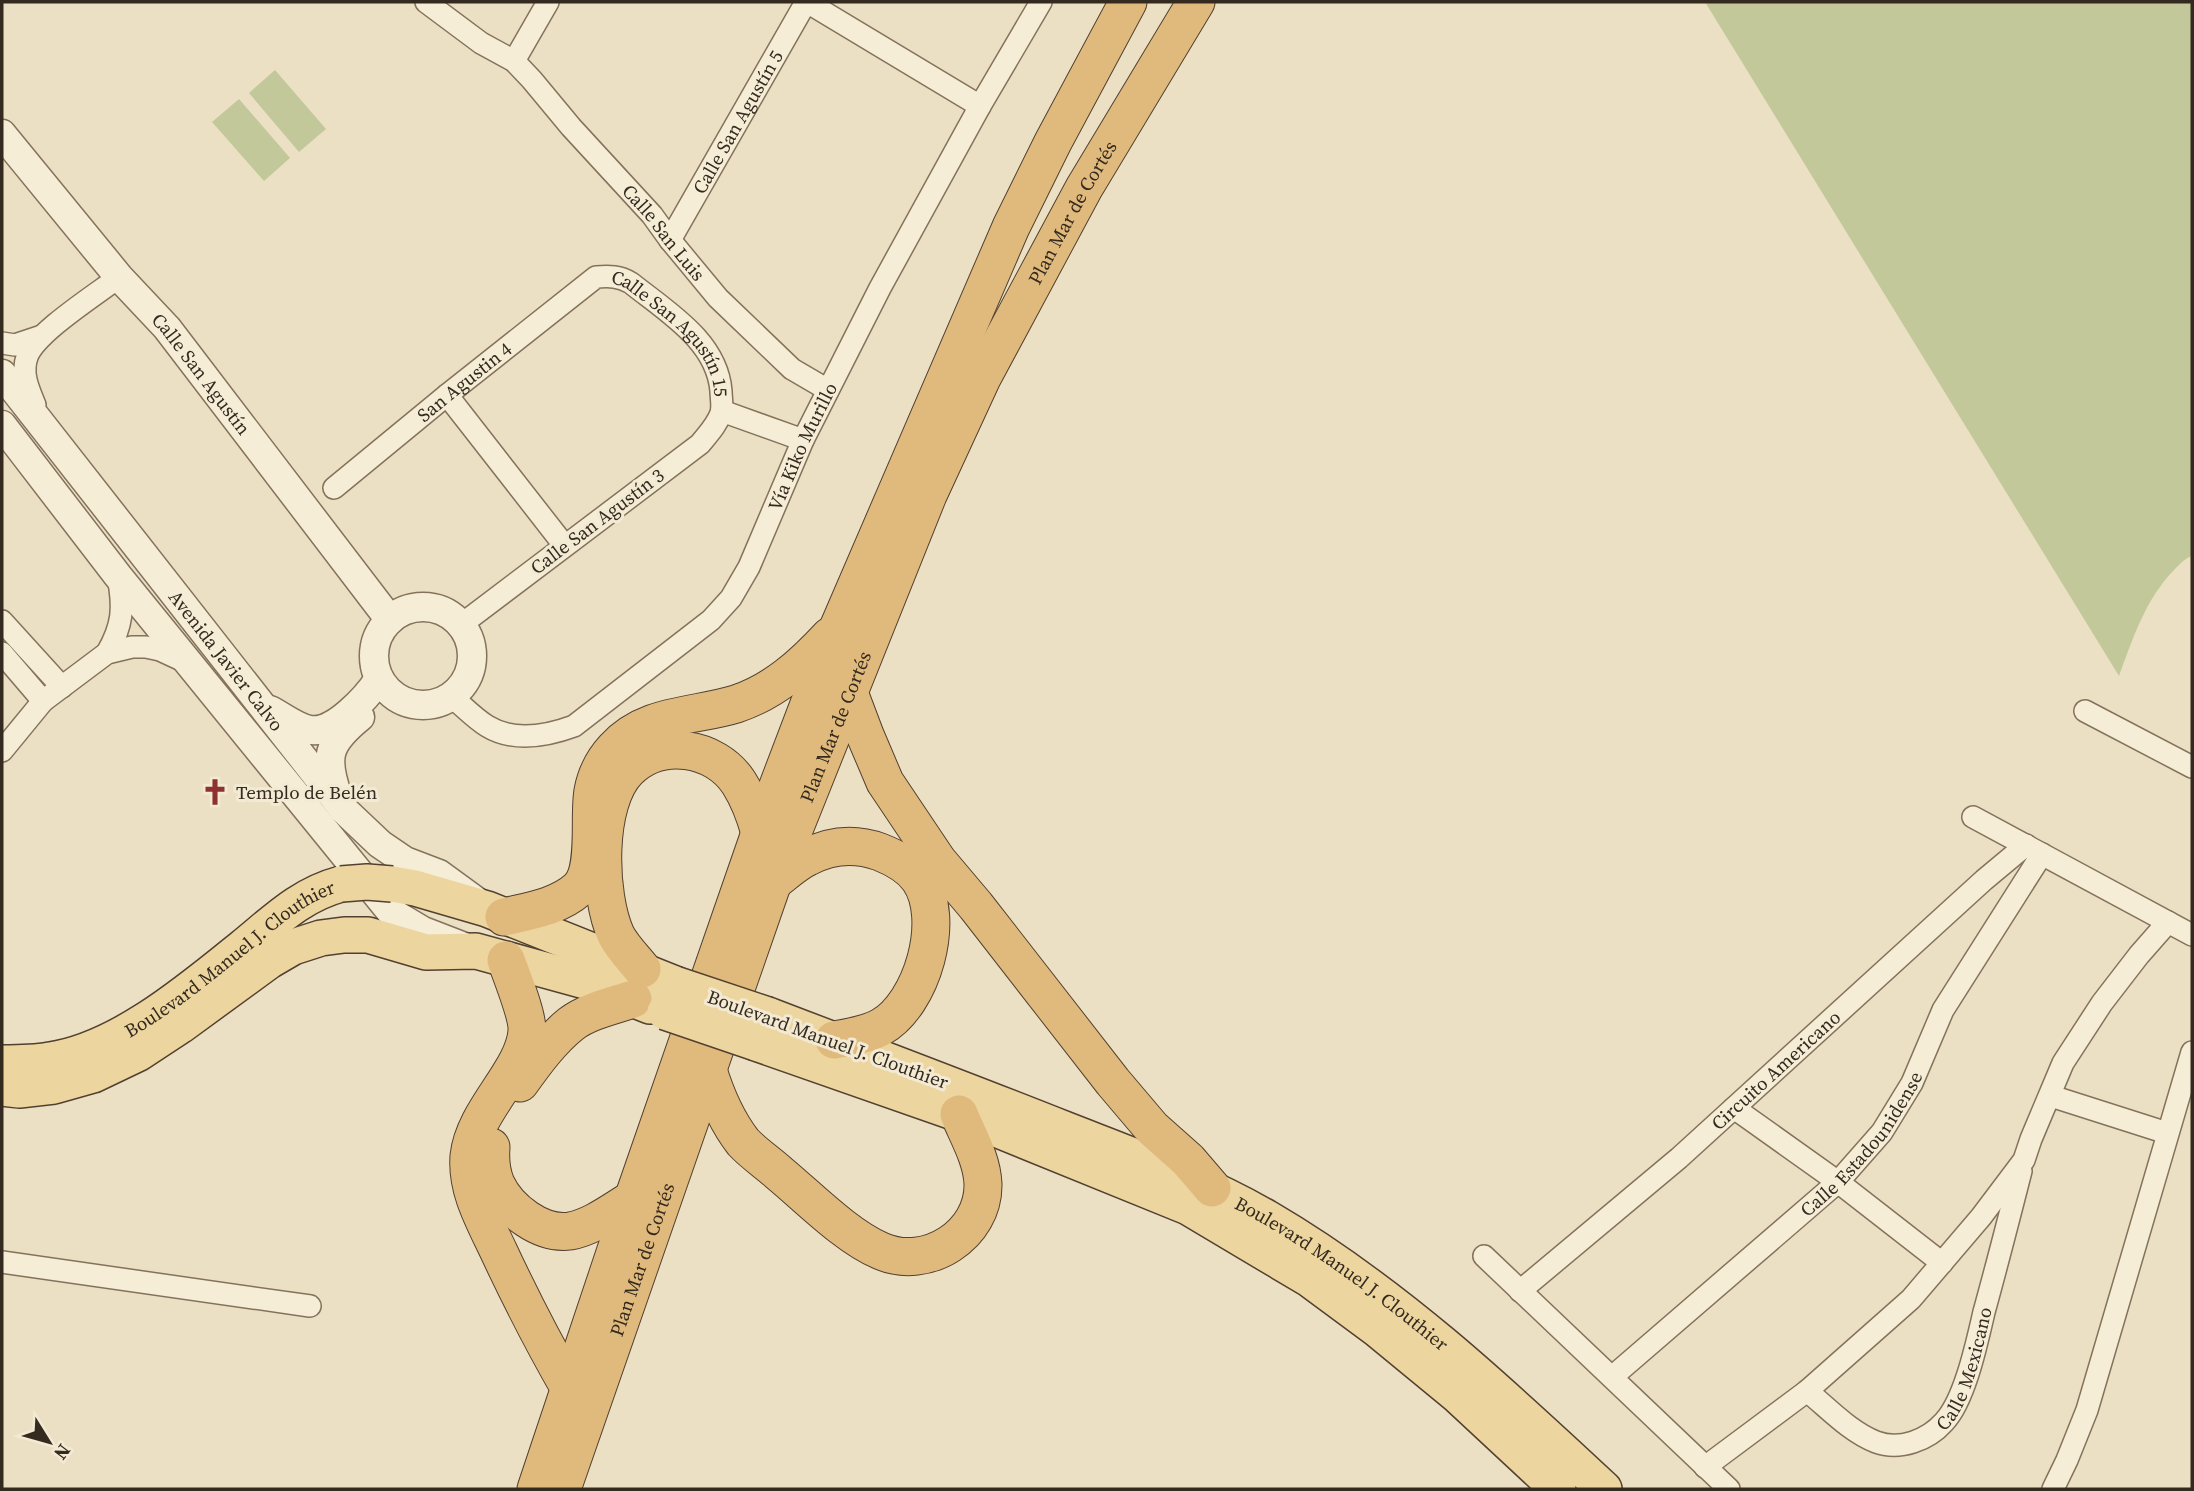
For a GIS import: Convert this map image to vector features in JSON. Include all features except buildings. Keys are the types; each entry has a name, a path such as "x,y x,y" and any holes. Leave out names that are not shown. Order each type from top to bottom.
{"highway":[{"name":"Plan Mar de Cortés","path":"536,1489 760,833 838,628 1011,227 1128,2"},
{"name":"Plan Mar de Cortés","path":"562,1489 773,882 928,495 982,378 1084,188 1196,2"},
{"path":"495,913 552,905 579,888 589,867 592,794 597,776 615,748 628,736 659,720 708,712 739,703 768,690 804,663 838,628"},
{"path":"848,690 886,782 938,861 1113,1082 1152,1128 1188,1160 1212,1188"},
{"path":"633,1199 587,1226 569,1231 549,1230 530,1221 497,1187 490,1165 491,1139 502,1107 553,1041 573,1023 602,1009 654,991 617,937 605,888 603,862 607,816 613,793 628,770 644,757 661,752 677,749 702,753 722,765 738,781 752,808 760,833"},
{"path":"773,882 806,858 835,846 865,847 893,857 910,868 928,896 931,926 926,959 915,989 902,1009 882,1026 865,1034 834,1040"},
{"path":"491,956 526,1018 527,1031 519,1057 478,1125 471,1146 469,1174 480,1211 505,1265 570,1389"},
{"path":"708,1070 719,1105 744,1143 845,1228 881,1251 895,1255 921,1256 942,1249 953,1243 976,1217 982,1195 980,1164 959,1114"}],"main road":[{"name":"Boulevard Manuel J. Clouthier","path":"654,991 592,983 491,956 426,951 368,935 344,935 321,938 293,947 269,961 149,1047 93,1075 54,1086 19,1090 5,1067 52,1060 91,1048 133,1028 209,975 294,905 319,890 341,884 367,882 415,888 495,913 654,991 762,1029 959,1114 1188,1207 1309,1279 1378,1330 1457,1395 1558,1489"},
{"name":"Boulevard Manuel J. Clouthier","path":"762,1029 834,1040 1212,1188 1268,1218 1338,1262 1402,1310 1516,1407 1604,1489"}],"street":[{"name":"Calle San Luis","path":"426,2 481,43 514,61 652,215 718,298 792,369 828,390"},
{"path":"514,61 548,2"},
{"path":"806,2 980,106"},
{"name":"Calle San Agustín 5","path":"670,240 806,2"},
{"name":"Vía Kiko Murillo","path":"452,697 488,727 503,732 529,737 574,726 711,620 731,598 749,567 803,440 880,288 980,106 1041,2"},
{"name":"Calle San Agustín","path":"2,134 119,277 167,328 390,620"},
{"name":"Calle San Agustín 15","path":"596,278 611,275 631,283 692,333 712,359 720,382 722,411"},
{"path":"44,428 24,379 27,356 42,336 119,277"},
{"name":"San Agustin 4","path":"334,488 596,278"},
{"path":"2,343 15,345 42,336"},
{"name":"Avenida Javier Calvo","path":"2,374 343,809 380,844 405,861 439,874 495,913"},
{"path":"447,396 564,545"},
{"path":"722,411 803,440"},
{"name":"Calle San Agustín 3","path":"462,624 700,444 715,427 722,411"},
{"name":"Avenida Javier Calvo","path":"2,425 186,662 391,912 423,931 491,956"},
{"path":"107,653 121,620 123,601 118,576"},
{"path":"435,607 462,624 470,638 473,654 471,671 464,685 452,697 427,706 414,705 401,701 384,686 374,664 374,648 380,632 390,620 403,611 435,607"},
{"path":"2,621 62,687"},
{"path":"2,751 43,701 107,653 132,647 146,647 160,650 186,662"},
{"path":"2,653 43,701"},
{"path":"261,706 304,728 318,730 338,721 370,692 384,686"},
{"path":"343,809 329,764 334,745 384,686"},
{"path":"2085,711 2192,768"},
{"path":"1973,817 2185,927"},
{"name":"Circuito Americano","path":"1520,1291 1679,1157 1973,889 2034,850"},
{"name":"Calle Estadounidense","path":"1612,1377 1838,1182 1882,1132 1912,1083 1943,1010 2034,850"},
{"name":"Calle Mexicano","path":"1807,1391 1854,1429 1877,1442 1903,1445 1927,1437 1945,1421 1956,1403 1972,1361 2024,1160 2063,1063 2102,1003 2139,955 2185,927"},
{"path":"2053,1489 2087,1409 2192,1052"},
{"path":"2050,1096 2167,1133"},
{"path":"1734,1108 1838,1182 1942,1262"},
{"name":"Calle Mexicano","path":"1705,1467 1807,1391 1911,1299 1981,1217 2024,1160"},
{"path":"1484,1256 1729,1489"},
{"path":"2,1262 310,1306"}],"green space":[{"path":"1705,2 2192,2 2192,556 2185,559 2165,580 2148,606 2119,676"},
{"path":"275,70 326,129 299,152 249,93"},
{"path":"239,99 290,158 264,181 212,122"}],"place":[{"name":"Templo de Belén","path":"215,792"}]}
